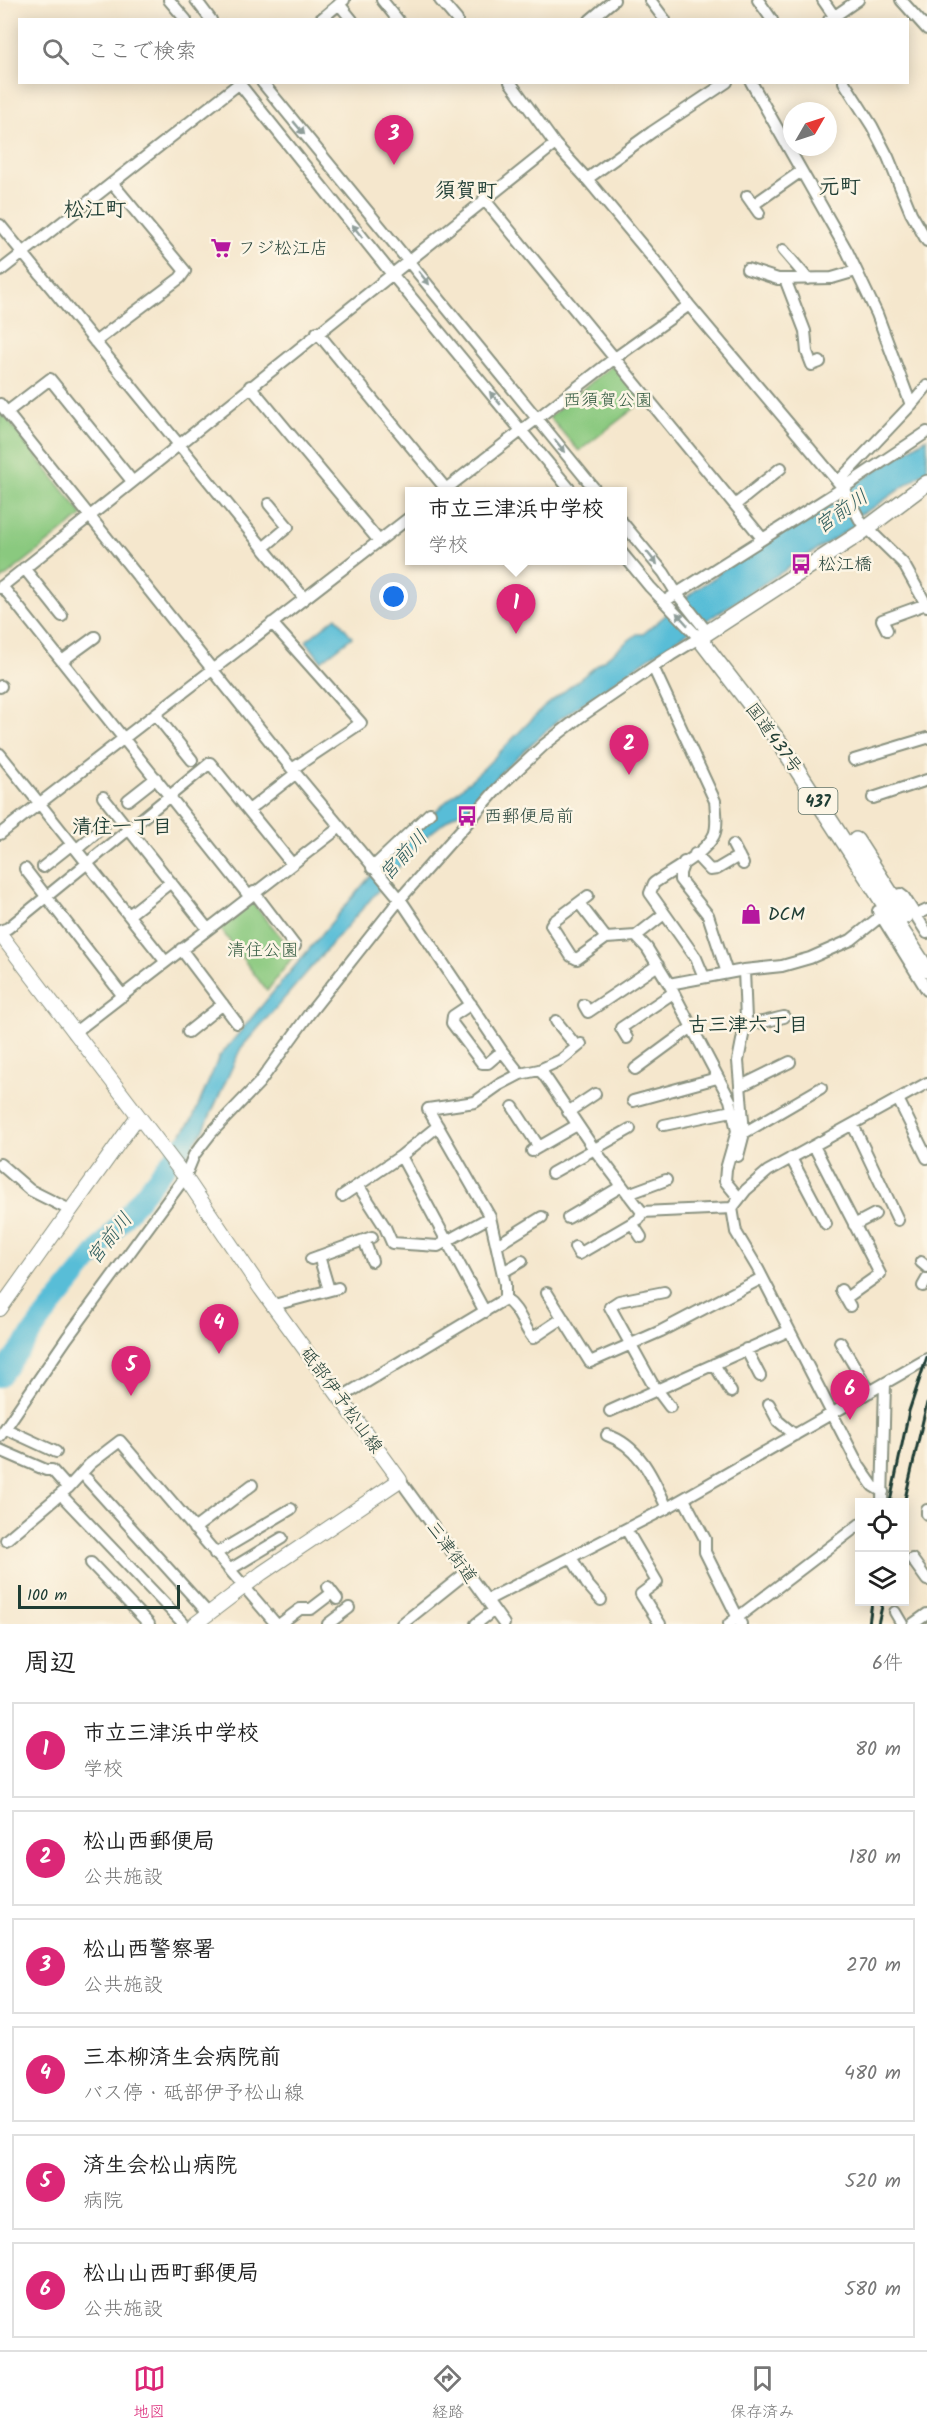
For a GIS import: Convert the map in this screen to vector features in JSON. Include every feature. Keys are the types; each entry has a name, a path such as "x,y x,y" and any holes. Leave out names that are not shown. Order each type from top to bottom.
{"highway":[{"path":"702,634 927,483"},
{"name":"国道437号","path":"702,634 780,743 927,970"},
{"name":"国道437号","path":"886,906 927,952"}],"main road":[{"name":"砥部伊予松山線","path":"0,933 181,1172 400,1480"},
{"path":"0,1309 138,1116"},
{"path":"195,1624 243,1586 400,1480"}],"street":[{"path":"170,0 184,18"},
{"path":"196,0 210,18"},
{"path":"382,0 396,18"},
{"path":"440,0 454,18"},
{"path":"595,18 614,0"},
{"path":"650,0 664,18"},
{"path":"758,0 771,18"},
{"path":"823,0 831,18 858,0"},
{"path":"901,0 925,22"},
{"path":"322,18 342,2 351,18"},
{"path":"0,271 238,84"},
{"path":"240,84 391,273 568,487"},
{"path":"264,84 593,487"},
{"path":"513,84 555,144 587,179 843,489 864,524 903,563 927,605 882,620 886,630"},
{"path":"752,84 856,271 877,314 911,405"},
{"path":"845,84 886,152 911,213 927,241"},
{"path":"587,179 710,87"},
{"path":"295,946 1,587 408,259 555,144"},
{"path":"753,204 800,172"},
{"path":"95,342 180,278 185,271 113,184"},
{"path":"484,199 762,538"},
{"path":"0,225 304,598"},
{"path":"783,250 807,279"},
{"path":"747,269 778,279 831,278 856,271"},
{"path":"785,279 806,331 805,340 809,359 812,365 820,362"},
{"path":"448,487 615,358 689,305"},
{"path":"317,332 442,487"},
{"path":"132,481 50,379 3,408 293,772 385,884 400,899 502,1051 520,1074"},
{"path":"250,386 379,541"},
{"path":"843,489 927,386"},
{"path":"667,602 927,432"},
{"path":"735,505 781,468"},
{"path":"263,548 288,527 276,507"},
{"path":"0,834 405,521"},
{"path":"627,528 664,573 702,634"},
{"path":"627,559 650,587 702,634"},
{"path":"24,568 62,616"},
{"path":"249,810 293,772 361,723 272,623"},
{"path":"56,1452 3,1433 181,1172 212,1132 259,1083 309,1014 400,899 498,788 544,745 580,717 702,634"},
{"path":"62,661 95,637"},
{"path":"653,667 715,801 715,833 708,843 650,888 652,898 696,958 704,977"},
{"path":"155,714 192,760"},
{"path":"854,760 927,738"},
{"path":"0,754 165,961"},
{"path":"0,933 210,763 292,864"},
{"path":"128,800 156,778"},
{"path":"873,798 927,780"},
{"path":"103,797 207,928"},
{"path":"373,869 430,813"},
{"path":"43,867 104,826"},
{"path":"75,1033 207,928 339,828"},
{"path":"695,854 710,870 717,869 741,860 733,845"},
{"path":"684,862 680,880 708,915 727,973"},
{"path":"25,869 123,996"},
{"path":"129,915 171,882"},
{"path":"627,1038 621,1028 671,988 704,977 782,966 810,958 851,940 900,894 927,933"},
{"path":"606,938 584,899 551,925 571,956 577,958 606,938 636,936 664,914"},
{"path":"886,906 927,990"},
{"path":"916,915 927,910"},
{"path":"636,936 671,988 730,1100 737,1131 726,1169 725,1181 739,1198"},
{"path":"181,949 237,1023"},
{"path":"584,1005 588,1012 658,966"},
{"path":"738,1156 744,1133 738,1052 745,1024 747,993 744,970"},
{"path":"188,1032 223,1004"},
{"path":"471,1004 453,1016 452,1023 483,1063 488,1063 502,1051"},
{"path":"745,1024 763,1024 768,1020 784,1017"},
{"path":"340,1398 505,1299 507,1292 490,1217 428,1109 475,1102 520,1074 539,1070 561,1059 579,1046 556,1021"},
{"path":"636,1069 692,1026"},
{"path":"741,1086 790,1062"},
{"path":"539,1070 594,1149 642,1212"},
{"path":"633,1101 717,1078"},
{"path":"882,1497 865,1477 736,1232 732,1208 756,1180 791,1158 927,1083"},
{"path":"744,1133 821,1088"},
{"path":"568,1112 596,1094"},
{"path":"898,1099 927,1158"},
{"path":"513,1107 535,1149 577,1125"},
{"path":"664,1125 732,1111"},
{"path":"852,1125 898,1220"},
{"path":"342,1196 401,1156 438,1126"},
{"path":"552,1173 630,1129"},
{"path":"814,1146 880,1274 846,1298"},
{"path":"401,1156 485,1312"},
{"path":"791,1158 826,1224"},
{"path":"0,1164 30,1190 70,1210"},
{"path":"568,1218 625,1190 666,1180"},
{"path":"358,1185 393,1243 438,1246 490,1217"},
{"path":"642,1212 732,1208"},
{"path":"575,1247 579,1254 639,1219 642,1212"},
{"path":"854,1225 875,1214"},
{"path":"497,1245 542,1217"},
{"path":"632,1223 640,1237"},
{"path":"274,1305 334,1289 315,1257 368,1238 372,1261"},
{"path":"503,1272 522,1261"},
{"path":"548,1293 590,1362 632,1344 762,1278"},
{"path":"664,1292 619,1300 610,1307 646,1373 670,1407"},
{"path":"505,1299 518,1310 527,1331 533,1338 563,1318"},
{"path":"610,1411 788,1331"},
{"path":"840,1342 870,1392"},
{"path":"746,1349 760,1376"},
{"path":"487,1600 668,1508 927,1359"},
{"path":"714,1364 731,1392"},
{"path":"882,1497 885,1383"},
{"path":"770,1404 778,1421 795,1435"},
{"path":"607,1435 626,1443 637,1454 650,1473 668,1508"},
{"path":"6,1540 65,1497 90,1464 120,1441 215,1554 278,1624 300,1609 311,1609 332,1593"},
{"path":"0,1450 46,1470 52,1470 65,1497 184,1624"},
{"path":"87,1479 208,1613"},
{"name":"三津街道","path":"400,1480 504,1624"},
{"path":"194,1529 229,1509 253,1486"},
{"path":"684,1499 705,1539 705,1552 736,1622 855,1528"},
{"path":"215,1554 291,1509"},
{"path":"626,1529 657,1582 641,1594 656,1622"},
{"path":"229,1570 282,1538"},
{"path":"571,1557 587,1584 601,1600"},
{"path":"912,1559 927,1580"},
{"path":"91,1563 149,1624"},
{"path":"402,1624 467,1572"},
{"path":"328,1624 349,1608"},
{"path":"476,1624 494,1610"},
{"path":"895,1612 902,1624"},
{"path":"913,1624 927,1614"}],"green space":[{"name":"西須賀公園","path":"615,363 645,400 579,451 549,417"},
{"path":"0,410 83,515 0,581"},
{"name":"清住公園","path":"252,902 295,954 267,991 219,927"}],"water":[{"name":"宮前川","path":"927,438 927,470 874,507 857,516 857,524 654,654 557,721 502,771 471,807 454,815 423,839 241,1048 203,1131 181,1161 170,1148 192,1120 219,1057 382,862 412,832 484,768 543,708 637,634 643,634 699,587 716,577 718,573"},
{"path":"336,617 352,637 321,661 306,641"}],"waterway":[{"name":"宮前川","path":"0,1377 43,1318 184,1144"}],"railway":[{"path":"891,1498 909,1411 927,1357"},
{"path":"905,1498 927,1403"},
{"path":"869,1624 871,1606"},
{"path":"878,1624 882,1606"}],"place":[{"name":"松山西警察署","path":"394,165"},
{"name":"フジ松江店","path":"221,248"},
{"name":"松江橋","path":"801,564"},
{"name":"市立三津浜中学校","path":"516,634"},
{"name":"松山西郵便局","path":"629,775"},
{"name":"西郵便局前","path":"467,816"},
{"name":"DCM","path":"751,914"},
{"name":"三本柳済生会病院前","path":"219,1354"},
{"name":"済生会松山病院","path":"131,1396"},
{"name":"松山山西町郵便局","path":"850,1420"}],"district":[{"name":"元町","path":"840,186"},
{"name":"須賀町","path":"466,190"},
{"name":"松江町","path":"95,209"},
{"name":"清住一丁目","path":"122,826"},
{"name":"古三津六丁目","path":"748,1024"}]}
